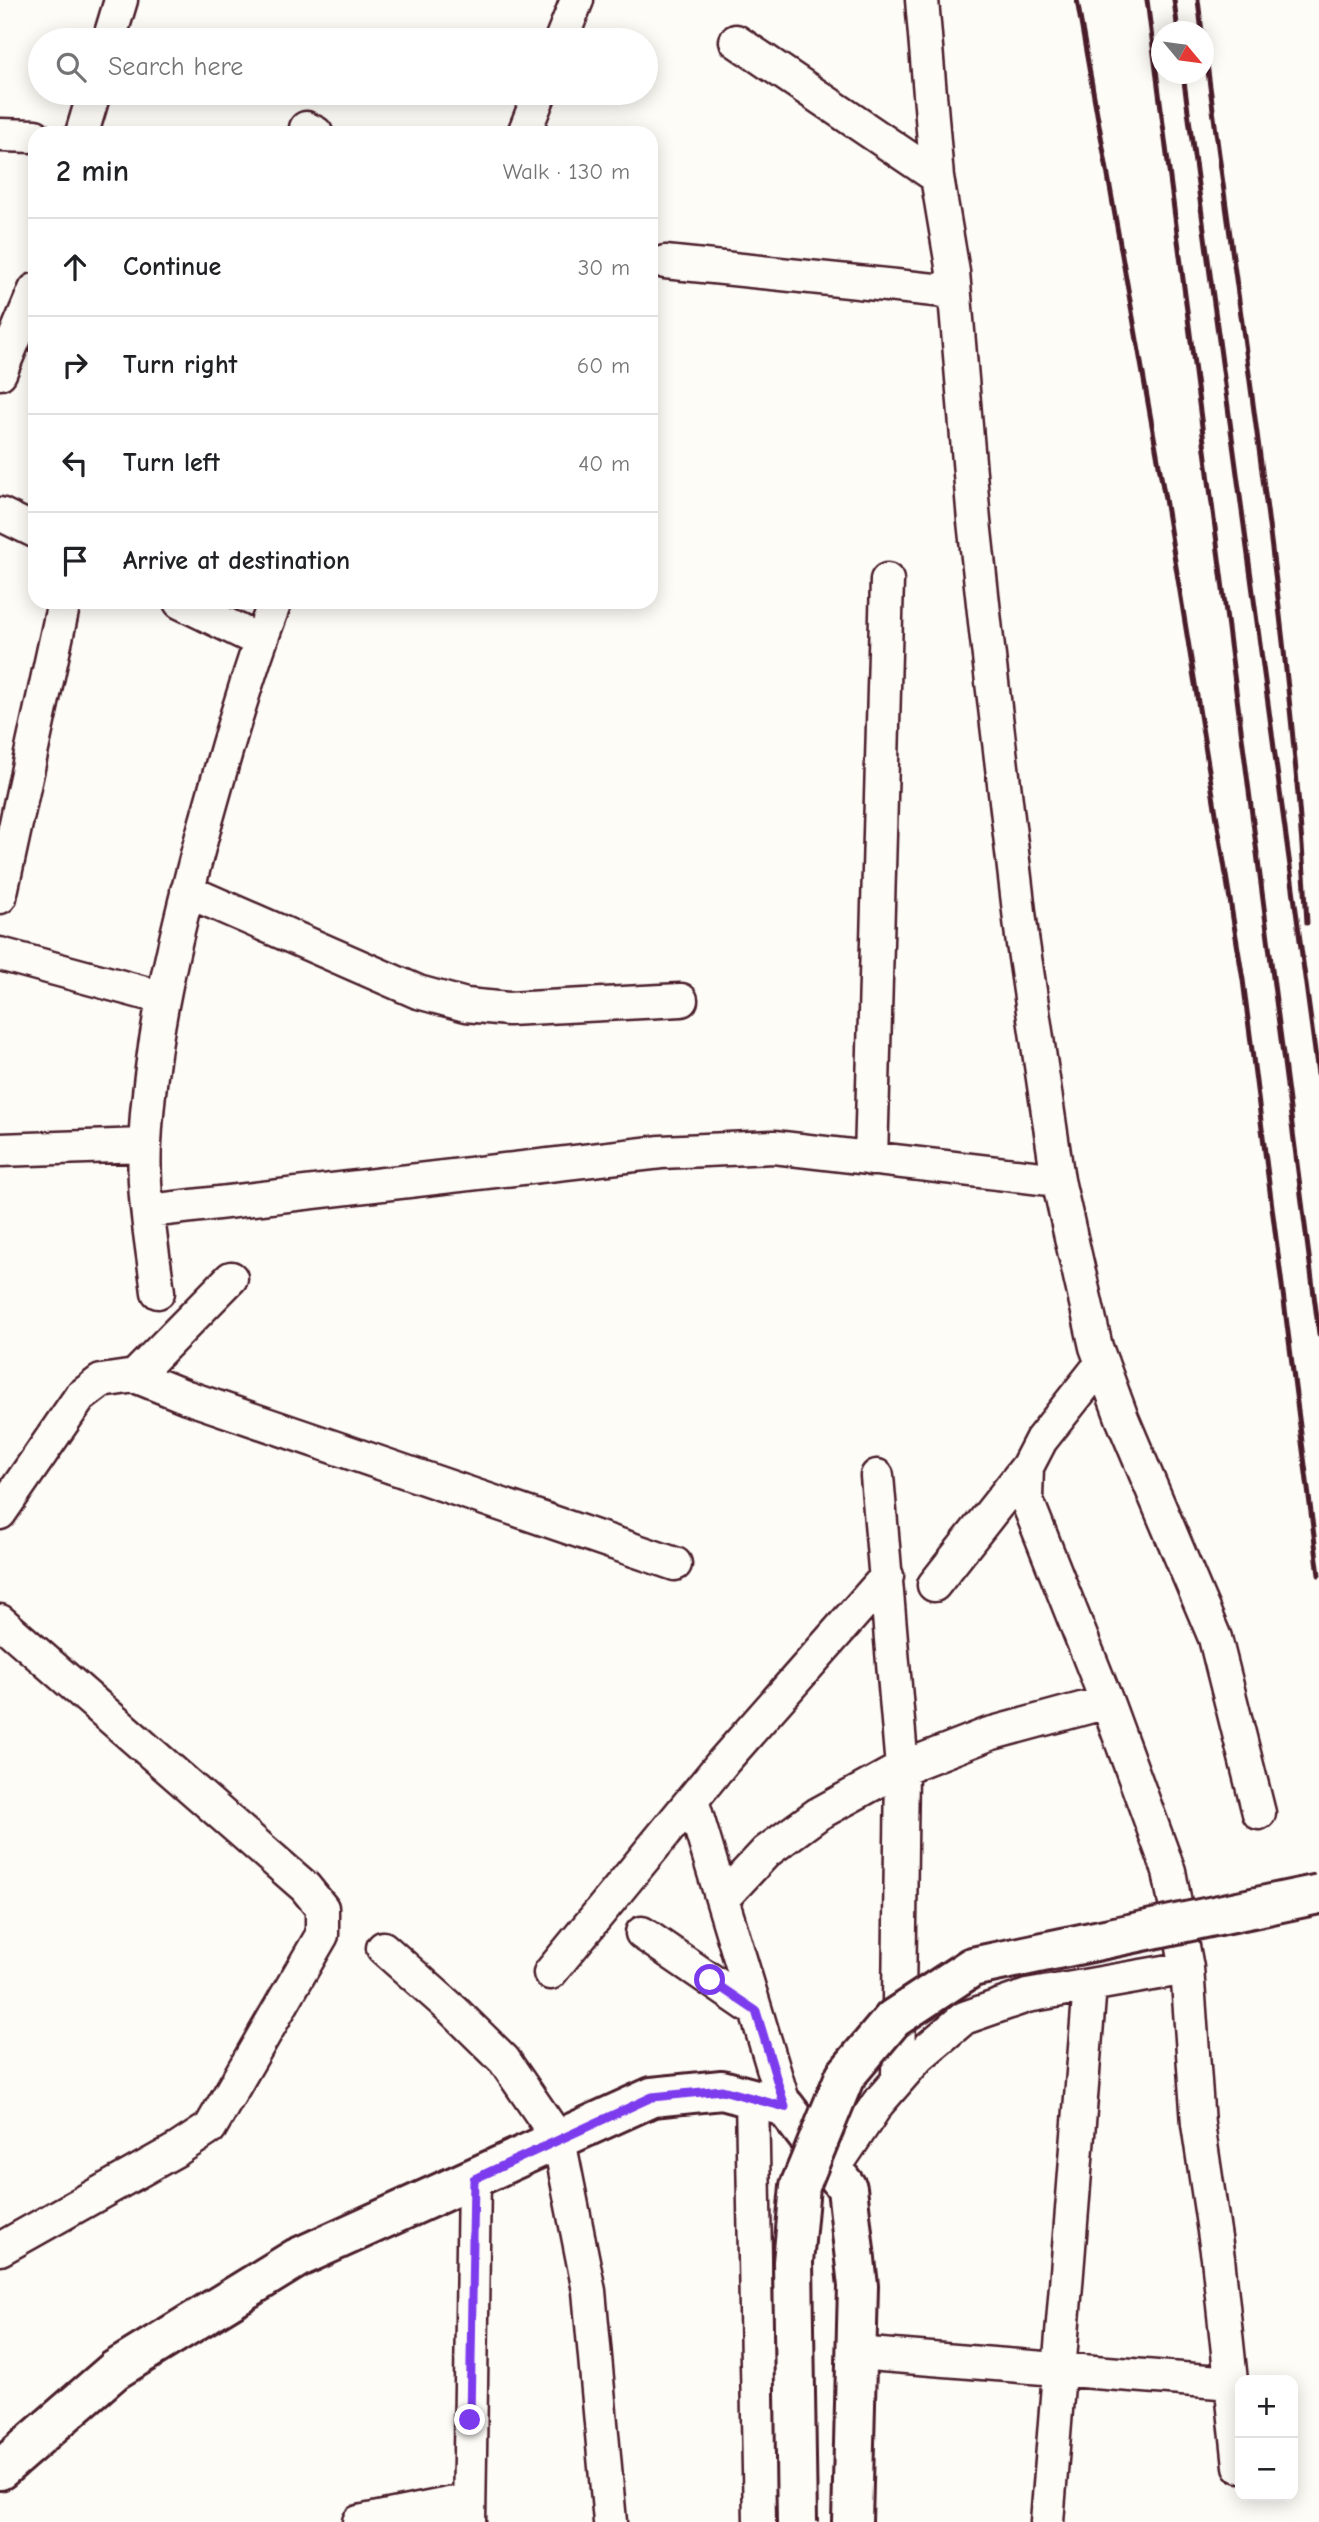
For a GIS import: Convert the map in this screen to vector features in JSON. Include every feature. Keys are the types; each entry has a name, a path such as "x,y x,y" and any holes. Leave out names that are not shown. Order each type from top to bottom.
{"main road":[{"path":"797,2522 793,2262 800,2186 845,2076 893,2019 972,1967 1319,1894"},
{"path":"0,2470 115,2370 297,2258 652,2097 722,2090 769,2103 847,2189 858,2286 852,2522"}],"street":[{"path":"113,28 121,0"},
{"path":"566,28 577,0"},
{"path":"922,0 937,177 954,292 988,645 1022,937 1058,1180 1102,1363 1122,1418 1215,1638 1259,1813"},
{"path":"736,41 937,177"},
{"path":"84,126 90,105"},
{"path":"527,126 535,105"},
{"path":"0,135 28,136"},
{"path":"665,262 954,292"},
{"path":"0,373 28,307"},
{"path":"0,514 28,528"},
{"path":"871,1159 887,580"},
{"path":"0,897 62,609"},
{"path":"194,609 260,641"},
{"path":"158,1292 144,1145 155,1030 187,891 221,767 272,609"},
{"path":"187,891 418,992 466,1005 509,1009 681,1000"},
{"path":"0,954 163,998"},
{"path":"0,1150 144,1145"},
{"path":"149,1211 661,1152 774,1147 1058,1180"},
{"path":"135,1376 231,1278"},
{"path":"934,1585 1027,1467 1041,1440 1102,1363"},
{"path":"0,1513 80,1396 101,1381 135,1376 187,1397 676,1564"},
{"path":"1027,1467 1026,1498 1107,1702 1169,1871 1187,1968 1198,2124 1218,2258 1237,2438"},
{"path":"877,1476 902,1768 898,2080"},
{"path":"550,1973 692,1800 887,1576"},
{"path":"0,1621 304,1887 322,1908 322,1935 209,2128 169,2155 0,2249"},
{"path":"722,1899 766,1852 818,1814 902,1768 989,1734 1107,1702"},
{"path":"692,1800 756,2011 769,2103 760,2522"},
{"path":"642,1933 756,2011"},
{"path":"383,1948 505,2060 559,2140 589,2291 610,2522"},
{"path":"832,2170 878,2103 919,2056 964,2018 1027,1996 1187,1968"},
{"path":"1047,2522 1090,1985"},
{"path":"359,2522 469,2511 474,2179"},
{"path":"856,2353 1232,2383"}],"railway":[{"path":"1077,0 1165,499 1243,980 1319,1575"},
{"path":"1147,0 1319,1334"},
{"path":"1174,0 1177,21"},
{"path":"1198,0 1201,21"},
{"path":"1184,84 1319,1081"},
{"path":"1210,84 1277,591 1307,923"}],"route":[{"path":"470,2420 474,2179 652,2097 722,2090 785,2107 756,2011 710,1980"}]}
